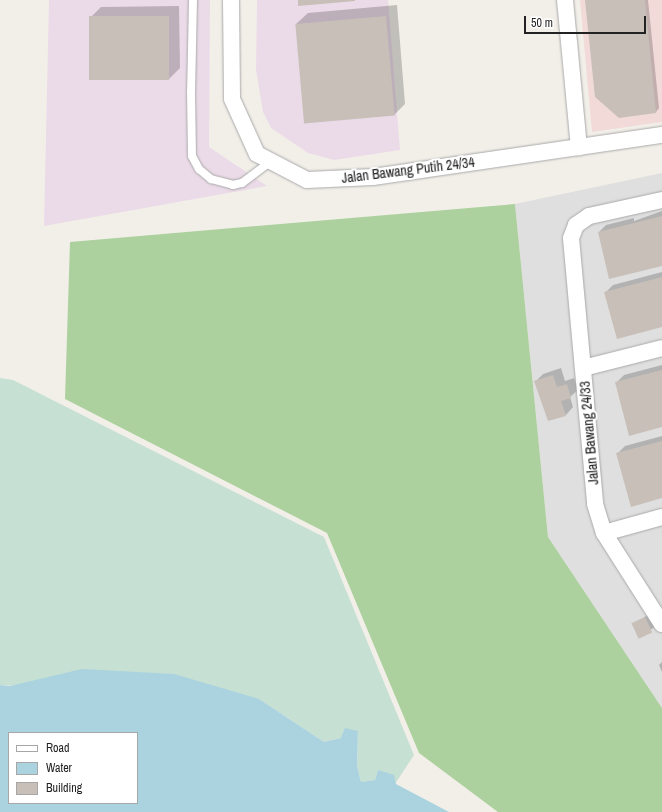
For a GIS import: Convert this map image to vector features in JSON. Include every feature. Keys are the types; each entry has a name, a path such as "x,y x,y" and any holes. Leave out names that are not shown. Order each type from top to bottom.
{"street":[{"name":"Jalan Bawang Putih 24/34","path":"231,0 232,99 257,154 307,180 372,177 662,135"},
{"path":"565,0 579,147"},
{"name":"Jalan Bawang 24/33","path":"662,200 589,216 576,225 571,238 595,504 604,533 662,624"},
{"path":"583,368 662,348"},
{"path":"604,533 662,517"}],"lane":[{"path":"193,0 191,92 192,156 199,169 211,178 233,185 242,183 271,161"}],"shaded area":[{"path":"49,0 210,0 209,147 267,186 44,226"},
{"path":"257,0 388,0 400,150 334,160 308,153 271,128 263,112 256,70"},
{"path":"580,0 662,0 662,122 592,132"},
{"path":"662,173 662,708 548,537 515,204"}],"green space":[{"path":"515,204 548,537 662,708 662,812 498,812 419,753 327,533 65,399 70,242"},
{"path":"0,378 13,380 324,537 414,755 395,784 378,770 375,780 361,782 357,766 358,731 341,738 324,742 259,699 0,685"}],"water":[{"path":"82,669 174,674 259,699 324,742 341,738 345,728 358,731 357,766 361,782 375,780 378,770 394,775 396,784 449,812 0,812 0,685 10,686"}],"building":[{"path":"298,0 355,0 355,1 298,6"},
{"path":"585,0 645,0 656,113 619,118 595,97"},
{"path":"89,16 169,16 169,80 89,80"},
{"path":"386,16 395,116 304,124 295,24"},
{"path":"662,216 662,266 609,279 598,232"},
{"path":"662,277 662,327 617,339 604,292"},
{"path":"662,370 662,427 629,436 615,382"},
{"path":"553,375 557,387 567,384 571,398 561,401 566,416 548,421 534,381"},
{"path":"662,441 662,498 631,507 616,453"},
{"path":"645,617 652,632 639,639 631,623"}]}
